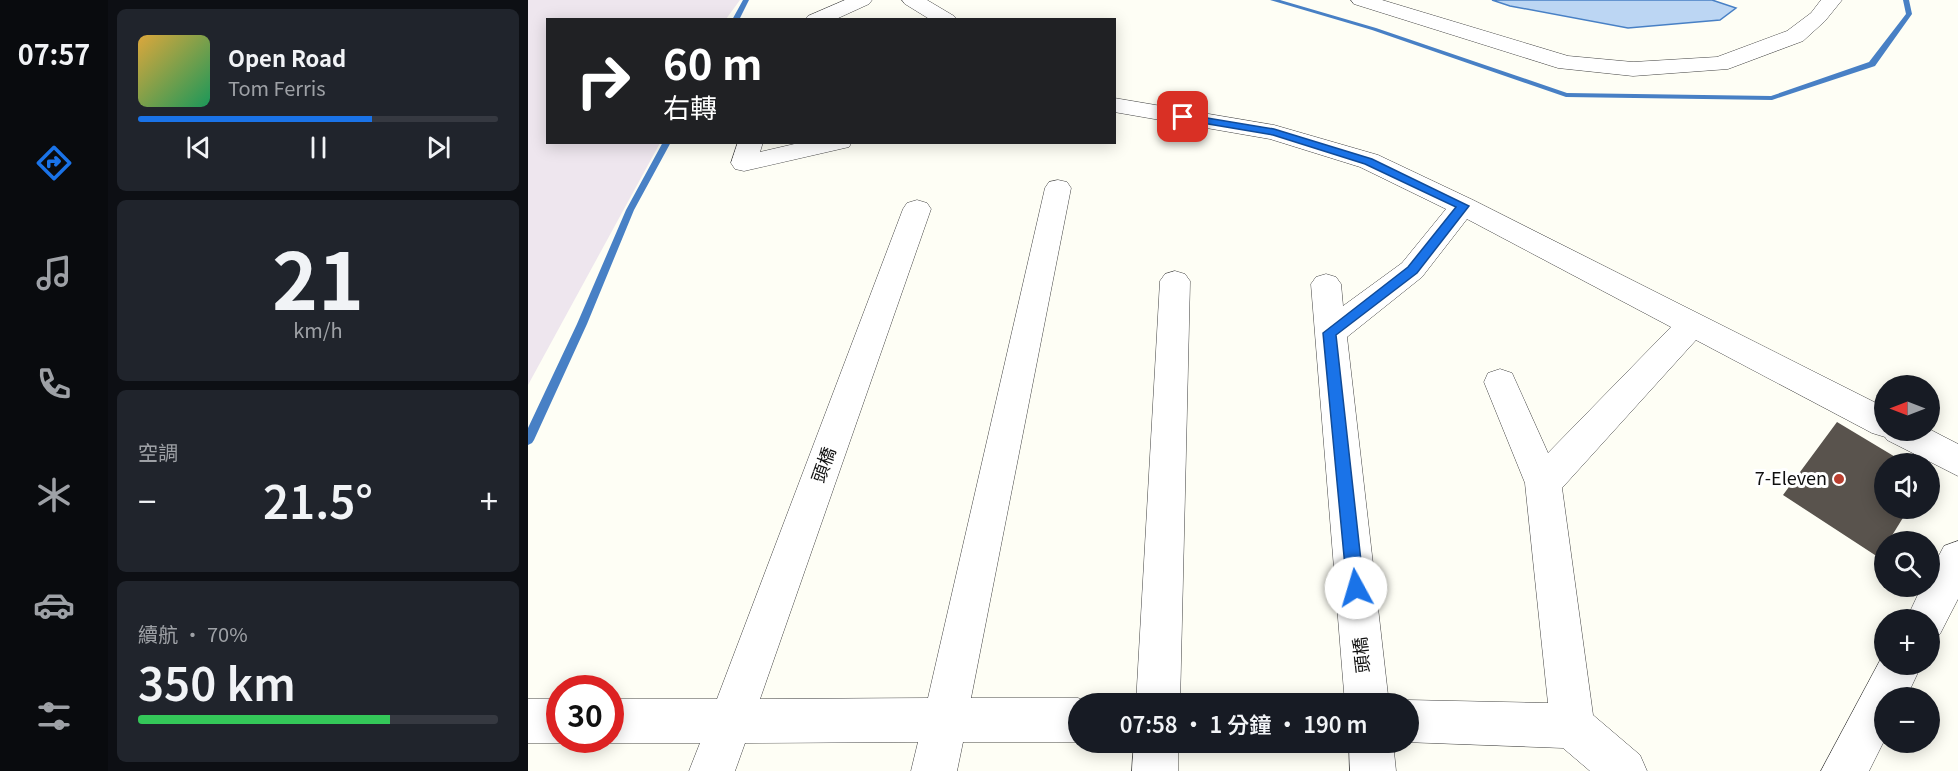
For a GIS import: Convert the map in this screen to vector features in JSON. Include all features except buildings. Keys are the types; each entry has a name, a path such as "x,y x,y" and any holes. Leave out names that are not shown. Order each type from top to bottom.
{"street":[{"path":"820,18 862,0"},
{"path":"912,0 944,18"},
{"path":"1361,0 1566,63 1633,69 1720,64 1795,36 1818,17 1832,0"},
{"path":"1116,105 1274,132 1368,161 1463,206 1874,418"},
{"path":"750,144 744,163 831,144"},
{"path":"934,771 1058,188"},
{"path":"1330,333 1412,270 1463,206"},
{"name":"頭橋","path":"712,771 917,209"},
{"path":"1158,693 1175,281"},
{"name":"頭橋","path":"1326,284 1366,693"},
{"path":"1543,483 1692,324"},
{"path":"1500,382 1543,483 1572,726"},
{"path":"1920,441 1958,461"},
{"path":"1932,609 1958,559"},
{"path":"1844,771 1895,675"},
{"path":"624,721 946,718 1068,720"},
{"path":"528,721 546,721"},
{"path":"1419,722 1572,726 1624,771"},
{"path":"1155,771 1156,753"},
{"path":"1372,753 1373,771"}],"shaded area":[{"path":"528,0 740,0 727,18 546,18 546,144 659,144 528,385"}],"water":[{"path":"1492,0 1712,0 1736,8 1720,20 1628,28 1510,6"}],"waterway":[{"path":"736,18 746,0"},
{"path":"1273,0 1374,29 1566,95 1772,98 1872,64 1909,14 1906,0"},
{"path":"528,440 582,324 630,210 666,144"}],"place":[{"name":"7-Eleven","path":"1839,479"}],"route":[{"path":"1183,117 1274,132 1368,161 1463,206 1412,270 1330,333 1356,588"}]}
